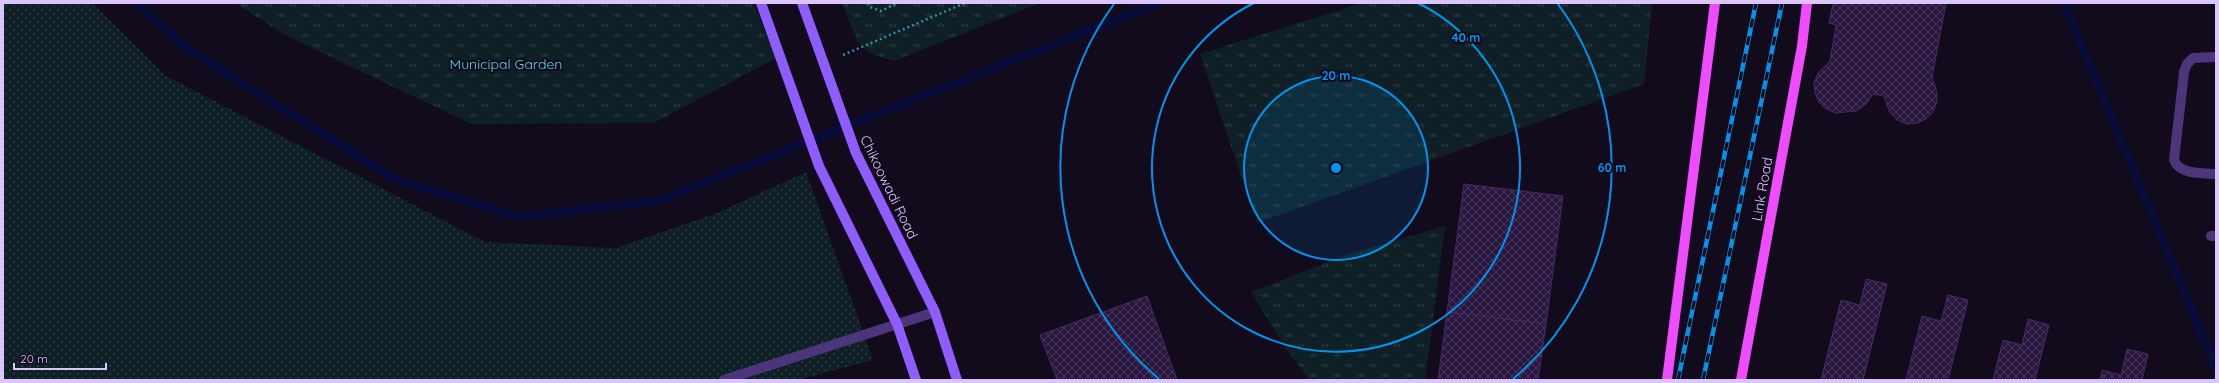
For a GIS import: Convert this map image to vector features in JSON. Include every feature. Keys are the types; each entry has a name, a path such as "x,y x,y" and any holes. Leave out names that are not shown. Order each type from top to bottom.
{"main road":[{"path":"1667,380 1715,3"},
{"name":"Link Road","path":"1741,380 1802,46 1807,3"}],"street":[{"path":"761,3 819,166 897,324 916,380"},
{"name":"Chikoowadi Road","path":"802,3 832,91 856,153 935,312 957,380"},
{"path":"2216,57 2193,58 2187,64 2184,72 2174,160 2176,166 2184,170 2216,174"},
{"path":"724,380 935,312"}],"path":[{"path":"868,3 870,7 881,11 897,3"},
{"path":"823,64 964,3"}],"green space":[{"path":"3,3 92,3 166,76 485,242 616,248 717,213 806,172 873,360 797,380 3,380"},
{"name":"Municipal Garden","path":"235,3 753,3 776,58 654,123 471,124 285,35"},
{"path":"842,3 1040,3 894,61 872,54 858,43"},
{"path":"1362,3 1652,3 1644,84 1257,223 1200,54"},
{"path":"1445,226 1425,380 1309,380 1285,347 1251,292 1349,254"}],"building":[{"path":"1833,3 1946,3 1932,78 1937,92 1937,102 1933,112 1926,119 1917,123 1907,124 1897,120 1890,113 1884,96 1873,94 1866,104 1856,111 1836,113 1826,109 1819,102 1815,93 1814,83 1818,73 1830,61 1836,25 1829,23"},
{"path":"1464,184 1563,196 1546,324 1447,312"},
{"path":"1866,279 1887,284 1863,380 1821,380 1841,300 1860,305"},
{"path":"1948,295 1968,300 1948,380 1906,380 1922,316 1941,321"},
{"path":"1147,296 1177,380 1057,380 1040,335"},
{"path":"1447,312 1546,324 1538,380 1438,380"},
{"path":"2028,319 2049,325 2035,380 1993,380 2003,340 2022,345"},
{"path":"2127,349 2148,354 2142,380 2100,380 2102,370 2121,375"}],"waterway":[{"path":"136,3 188,49 395,179 518,217 658,201 1158,3"},
{"path":"2064,3 2216,368"}],"railway":[{"path":"1678,380 1756,3"},
{"path":"1703,380 1782,3"}]}
